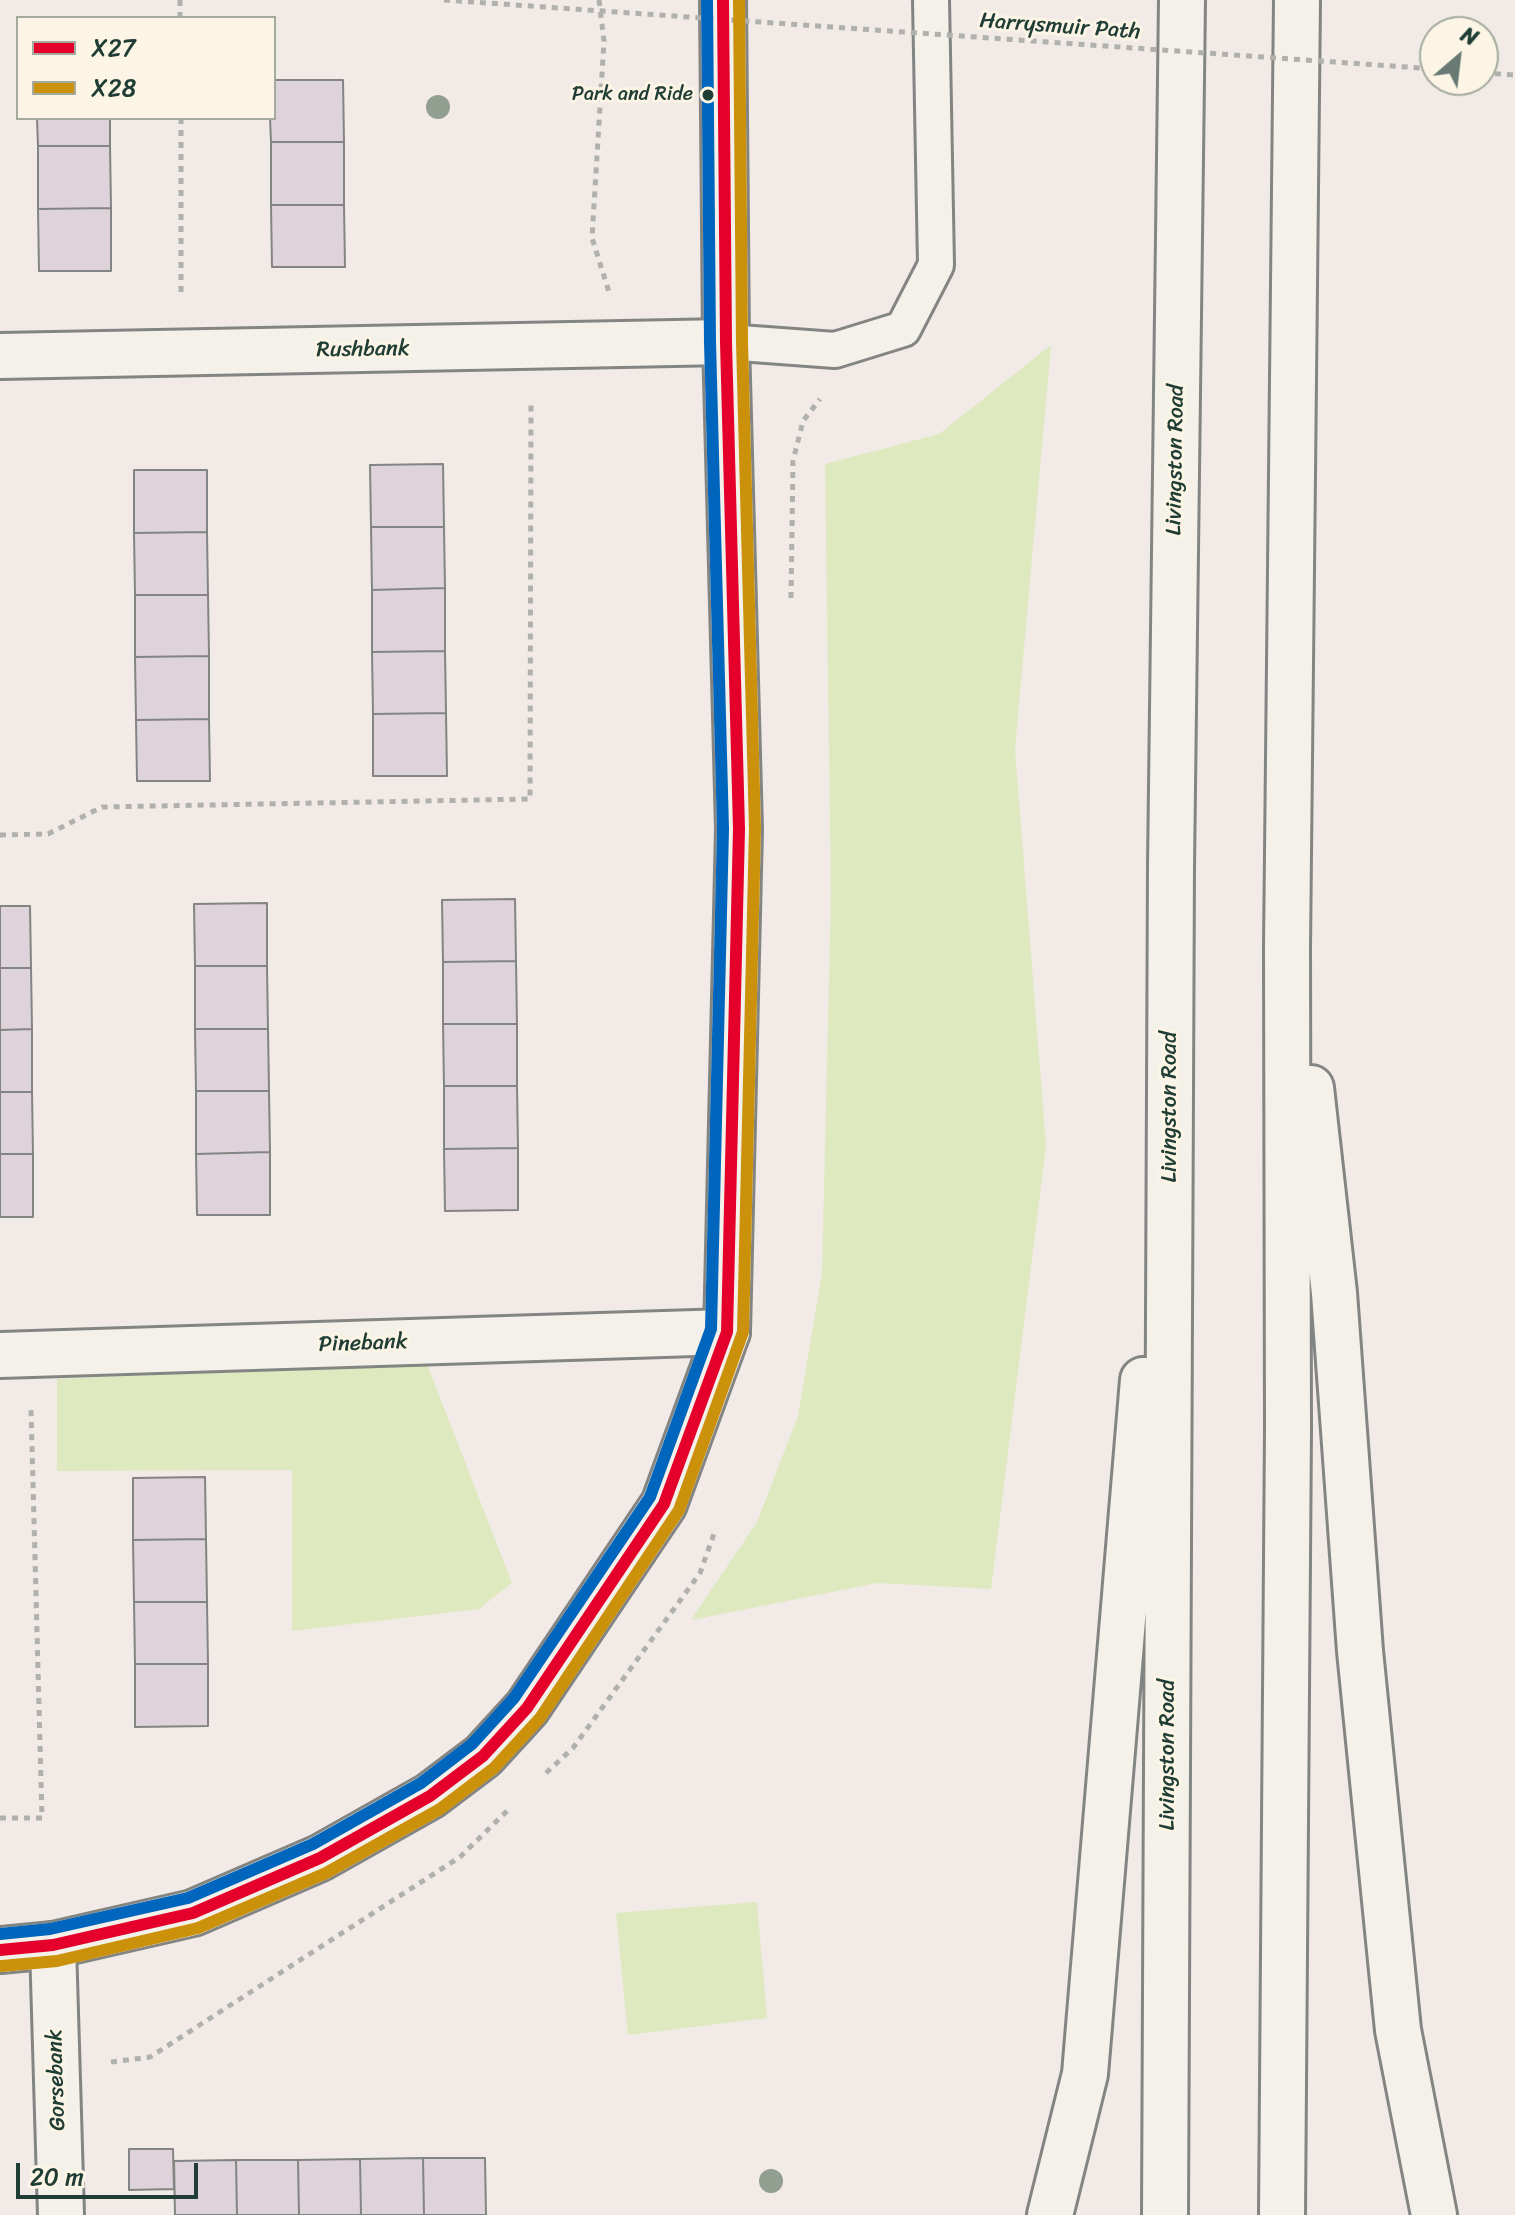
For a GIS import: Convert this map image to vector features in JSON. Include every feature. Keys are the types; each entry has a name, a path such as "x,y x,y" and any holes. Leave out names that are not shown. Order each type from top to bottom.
{"main road":[{"path":"0,1950 53,1945 193,1913 320,1858 430,1796 483,1756 527,1708 664,1504 727,1332 739,829 726,342 723,0"},
{"name":"Livingston Road","path":"1165,2215 1170,1081 1182,0"},
{"path":"1282,2215 1288,1445 1287,948 1297,0"},
{"name":"Rushbank","path":"0,356 726,342"},
{"path":"1287,948 1314,1111 1334,1293 1360,1651 1398,2030 1434,2215"},
{"path":"1050,2215 1085,2074 1104,1820 1170,1081"},
{"name":"Pinebank","path":"15,1354 727,1332"},
{"name":"Gorsebank","path":"53,1945 61,2215"}],"lane":[{"path":"726,342 835,350 903,329 936,265 931,0"}],"path":[{"name":"Harrysmuir Path","path":"444,0 1419,68"},
{"path":"599,0 604,41 592,238 611,299 606,345"},
{"path":"181,120 181,353"},
{"path":"0,835 48,834 102,807 530,799 531,347"},
{"path":"0,1818 42,1818 15,1354"}],"green space":[{"path":"1051,345 1015,749 1046,1146 991,1589 878,1583 691,1620 757,1522 798,1416 822,1274 831,895 825,464 939,434"},
{"path":"427,1364 512,1583 479,1609 292,1631 292,1470 57,1471 57,1379"},
{"path":"757,1902 767,2018 628,2035 616,1913"}],"building":[{"path":"276,80 343,80 344,142 271,142 270,120 276,120"},
{"path":"37,120 110,120 110,146 38,146"},
{"path":"271,142 344,142 344,205 271,205"},
{"path":"38,146 110,146 111,208 38,209"},
{"path":"271,205 344,205 345,267 272,267"},
{"path":"111,208 111,271 39,271 38,209"},
{"path":"443,464 444,527 371,527 370,465"},
{"path":"134,470 207,470 207,532 134,533"},
{"path":"371,527 444,527 445,588 372,590"},
{"path":"207,532 208,595 135,595 134,533"},
{"path":"445,588 445,651 372,652 372,590"},
{"path":"135,595 208,595 209,656 135,657"},
{"path":"445,651 446,713 373,714 372,652"},
{"path":"209,656 209,719 136,720 135,657"},
{"path":"446,713 447,776 373,776 373,714"},
{"path":"209,719 210,781 137,781 136,720"},
{"path":"515,899 516,961 443,962 442,900"},
{"path":"267,903 267,966 195,966 194,904"},
{"path":"0,906 30,906 31,968 0,968"},
{"path":"516,961 517,1024 443,1024 443,962"},
{"path":"195,966 267,966 268,1029 195,1029"},
{"path":"0,968 31,968 32,1029 0,1030"},
{"path":"443,1024 517,1024 517,1086 444,1086"},
{"path":"32,1029 32,1092 0,1092 0,1030"},
{"path":"195,1029 268,1029 269,1091 196,1091"},
{"path":"444,1086 517,1086 518,1148 444,1149"},
{"path":"196,1091 269,1091 270,1152 196,1154"},
{"path":"0,1092 32,1092 33,1154 0,1154"},
{"path":"518,1148 518,1210 445,1211 444,1149"},
{"path":"270,1152 270,1215 197,1215 196,1154"},
{"path":"0,1154 33,1154 33,1217 0,1217"},
{"path":"205,1477 206,1539 133,1540 133,1478"},
{"path":"206,1539 207,1602 134,1602 133,1540"},
{"path":"134,1602 207,1602 208,1664 135,1664"},
{"path":"135,1664 208,1664 208,1726 135,1727"},
{"path":"129,2149 173,2149 174,2189 129,2190"},
{"path":"423,2158 485,2158 486,2215 424,2215"},
{"path":"423,2158 424,2215 361,2215 360,2159"},
{"path":"360,2159 361,2215 299,2215 298,2160"},
{"path":"236,2160 298,2160 299,2215 237,2215"},
{"path":"236,2160 237,2215 175,2215 174,2161"}],"transit line":[{"path":"0,1934 50,1929 188,1898 313,1844 421,1783 472,1744 514,1698 650,1497 711,1329 723,829 710,342 707,0"},
{"name":"X27","path":"0,1950 53,1945 193,1913 320,1858 430,1796 483,1756 527,1708 664,1504 727,1332 739,829 726,342 723,0"},
{"name":"X28","path":"2,1966 57,1961 198,1928 326,1873 440,1809 494,1768 540,1718 679,1510 743,1332 755,829 742,342 739,0"}],"place":[{"name":"Park and Ride","path":"708,95"}]}
